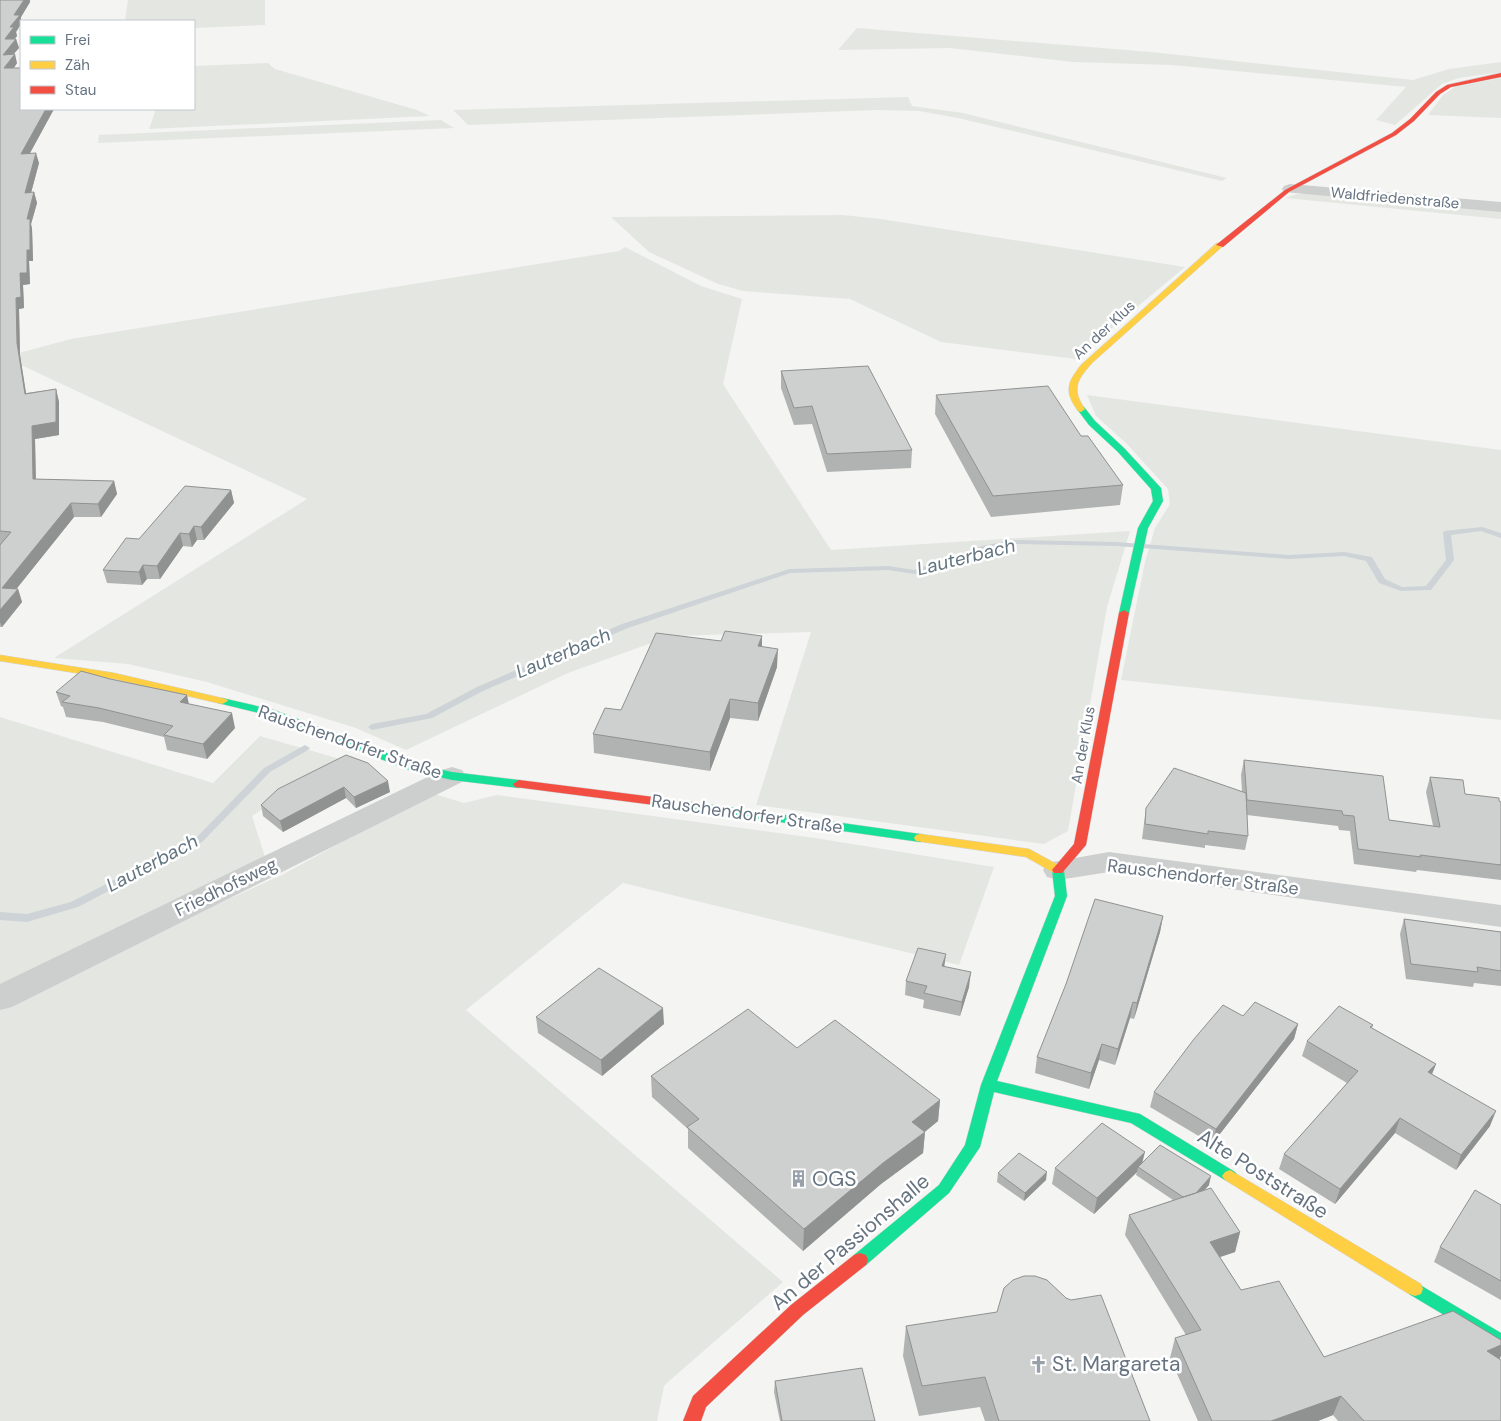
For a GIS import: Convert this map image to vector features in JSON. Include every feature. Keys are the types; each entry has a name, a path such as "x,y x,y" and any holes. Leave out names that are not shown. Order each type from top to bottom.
{"street":[{"name":"An der Klus","path":"1058,870 1080,845 1134,562 1144,528 1154,512 1158,501 1156,488 1121,450 1092,423 1077,404 1073,381 1090,361 1224,242 1290,189 1394,134 1412,120 1438,93 1449,86 1469,80 1501,75"},
{"name":"Waldfriedenstraße","path":"1290,189 1501,207"},
{"name":"Rauschendorfer Straße","path":"0,658 114,676 270,712 413,767 452,776 1029,853 1058,870 1109,862 1501,916"},
{"name":"Friedhofsweg","path":"0,998 452,776"},
{"name":"An der Passionshalle","path":"692,1421 699,1402 746,1360 797,1310 859,1261 944,1189 972,1147 988,1085 1061,896 1058,870"},
{"name":"Alte Poststraße","path":"988,1085 1135,1118 1501,1342"}],"shaded area":[{"path":"128,0 265,0 265,25 195,28 195,20 125,20"},
{"path":"857,28 1151,52 1413,80 1449,69 1501,62 1501,72 1459,78 1442,84 1395,125 1376,120 1406,87 1172,65 1073,62 950,48 838,50"},
{"path":"268,63 275,69 417,110 430,116 149,129 156,110 195,110 195,66"},
{"path":"1501,78 1501,118 1428,115 1443,95 1455,87"},
{"path":"908,97 912,106 963,113 1227,178 1222,181 958,118 919,111 877,110 468,125 453,110"},
{"path":"441,120 454,128 98,143 99,135"},
{"path":"1316,193 1501,209 1501,219 1285,198 1297,194"},
{"path":"843,215 881,219 1185,267 1075,359 941,342 850,299 743,291 718,284 649,252 611,217"},
{"path":"625,247 701,286 742,299 723,384 831,550 1130,531 1107,607 1068,831 1044,844 756,805 811,632 671,636 568,673 406,750 356,728 207,682 128,664 54,658 307,499 4,357 71,339 619,251"},
{"path":"1087,395 1501,450 1501,720 1121,680 1145,562 1155,528 1170,504 1168,489 1126,443 1096,416"},
{"path":"0,717 213,783 260,736 347,761 277,799 252,816 265,857 0,986"},
{"path":"431,793 464,803 497,795 815,838 994,867 959,965 623,883 466,1010 783,1282 664,1386 657,1421 0,1421 0,1004 40,984 282,875"}],"building":[{"path":"0,0 24,0 14,15 20,15 10,27 14,27 5,39 16,39 3,55 15,54 4,68 20,68 20,110 45,110 21,154 36,153 25,193 34,192 27,219 30,219 30,250 27,250 27,273 20,273 21,297 16,298 17,343 25,394 56,389 56,422 32,426 33,479 114,481 98,504 71,503 2,588 18,589 0,610 0,545 11,532 0,531"},
{"path":"868,366 912,450 827,454 812,406 794,408 781,371"},
{"path":"1048,386 1081,436 1088,436 1123,485 993,496 936,395"},
{"path":"185,486 231,490 201,527 194,526 189,534 180,533 157,566 143,565 139,572 103,570 126,538 139,539"},
{"path":"725,631 762,636 758,646 778,649 758,703 730,699 710,752 593,734 605,708 621,710 656,633 721,641"},
{"path":"81,671 187,695 180,702 232,713 203,744 164,735 173,726 99,708 62,702 70,696 56,692"},
{"path":"346,755 368,763 388,781 354,797 344,787 280,821 261,805 278,789"},
{"path":"1244,760 1383,776 1389,820 1440,827 1430,777 1463,780 1465,794 1499,798 1501,802 1501,865 1358,849 1354,816 1343,815 1342,811 1247,800"},
{"path":"1174,768 1246,793 1248,836 1208,831 1208,834 1145,824 1146,808"},
{"path":"1095,899 1163,916 1137,1003 1133,1002 1118,1049 1102,1044 1091,1073 1037,1057 1066,984"},
{"path":"1404,919 1501,932 1501,971 1477,967 1478,972 1411,964"},
{"path":"918,948 946,954 942,966 971,972 962,1002 924,993 927,986 906,981"},
{"path":"599,968 663,1008 601,1060 536,1017"},
{"path":"1255,1002 1298,1024 1216,1129 1154,1092 1194,1039 1223,1005 1243,1016"},
{"path":"1339,1006 1373,1025 1370,1027 1436,1064 1428,1072 1496,1111 1461,1155 1400,1118 1340,1189 1284,1154 1358,1071 1307,1041"},
{"path":"748,1009 797,1048 835,1020 940,1100 912,1122 925,1132 883,1163 804,1229 687,1127 699,1119 651,1076"},
{"path":"1102,1123 1145,1152 1097,1198 1055,1168"},
{"path":"1160,1145 1211,1176 1196,1193 1183,1197 1138,1167"},
{"path":"1019,1153 1047,1172 1025,1193 998,1173"},
{"path":"1211,1188 1240,1232 1210,1242 1241,1290 1279,1281 1324,1357 1453,1311 1501,1340 1501,1345 1487,1351 1501,1360 1501,1421 1364,1421 1341,1396 1271,1421 1212,1421 1175,1338 1201,1330 1129,1215"},
{"path":"1475,1190 1501,1205 1501,1281 1440,1247"},
{"path":"1024,1276 1035,1276 1047,1280 1066,1298 1071,1300 1101,1295 1150,1421 999,1421 985,1377 922,1386 906,1326 997,1312 1004,1288 1013,1280"},
{"path":"862,1368 875,1421 782,1421 775,1381"}],"waterway":[{"name":"Lauterbach","path":"372,727 429,716 480,689 625,626 789,571 888,568 915,572 985,548 1012,542 1116,544 1289,557 1344,554 1369,559 1382,581 1401,589 1428,588 1450,560 1447,533 1482,529 1501,536"},
{"name":"Lauterbach","path":"0,916 27,918 74,905 199,840 267,770 305,748"}],"traffic: fast":[{"path":"1081,409 1092,423 1121,450 1156,488 1158,501 1143,528 1124,613"},
{"path":"222,701 270,712 413,767 452,776 519,784"},
{"path":"685,805 920,838"},
{"path":"860,1260 944,1189 972,1147 988,1085 1061,896 1058,870"},
{"path":"988,1085 1135,1118 1230,1176"},
{"path":"1415,1289 1501,1342"}],"traffic: slow":[{"path":"1081,409 1076,402 1072,389 1079,373 1089,361 1220,245"},
{"path":"0,658 114,676 222,701"},
{"path":"920,838 1029,853 1058,870"},
{"path":"1230,1176 1415,1289"}],"traffic: jam":[{"path":"1220,245 1287,191 1394,134 1412,120 1438,93 1449,86 1501,75"},
{"path":"1058,870 1080,845 1124,613"},
{"path":"519,784 685,805"},
{"path":"692,1421 699,1402 797,1310 860,1260"}],"place":[{"name":"OGS","path":"798,1179"},
{"name":"St. Margareta","path":"1038,1364"}]}
